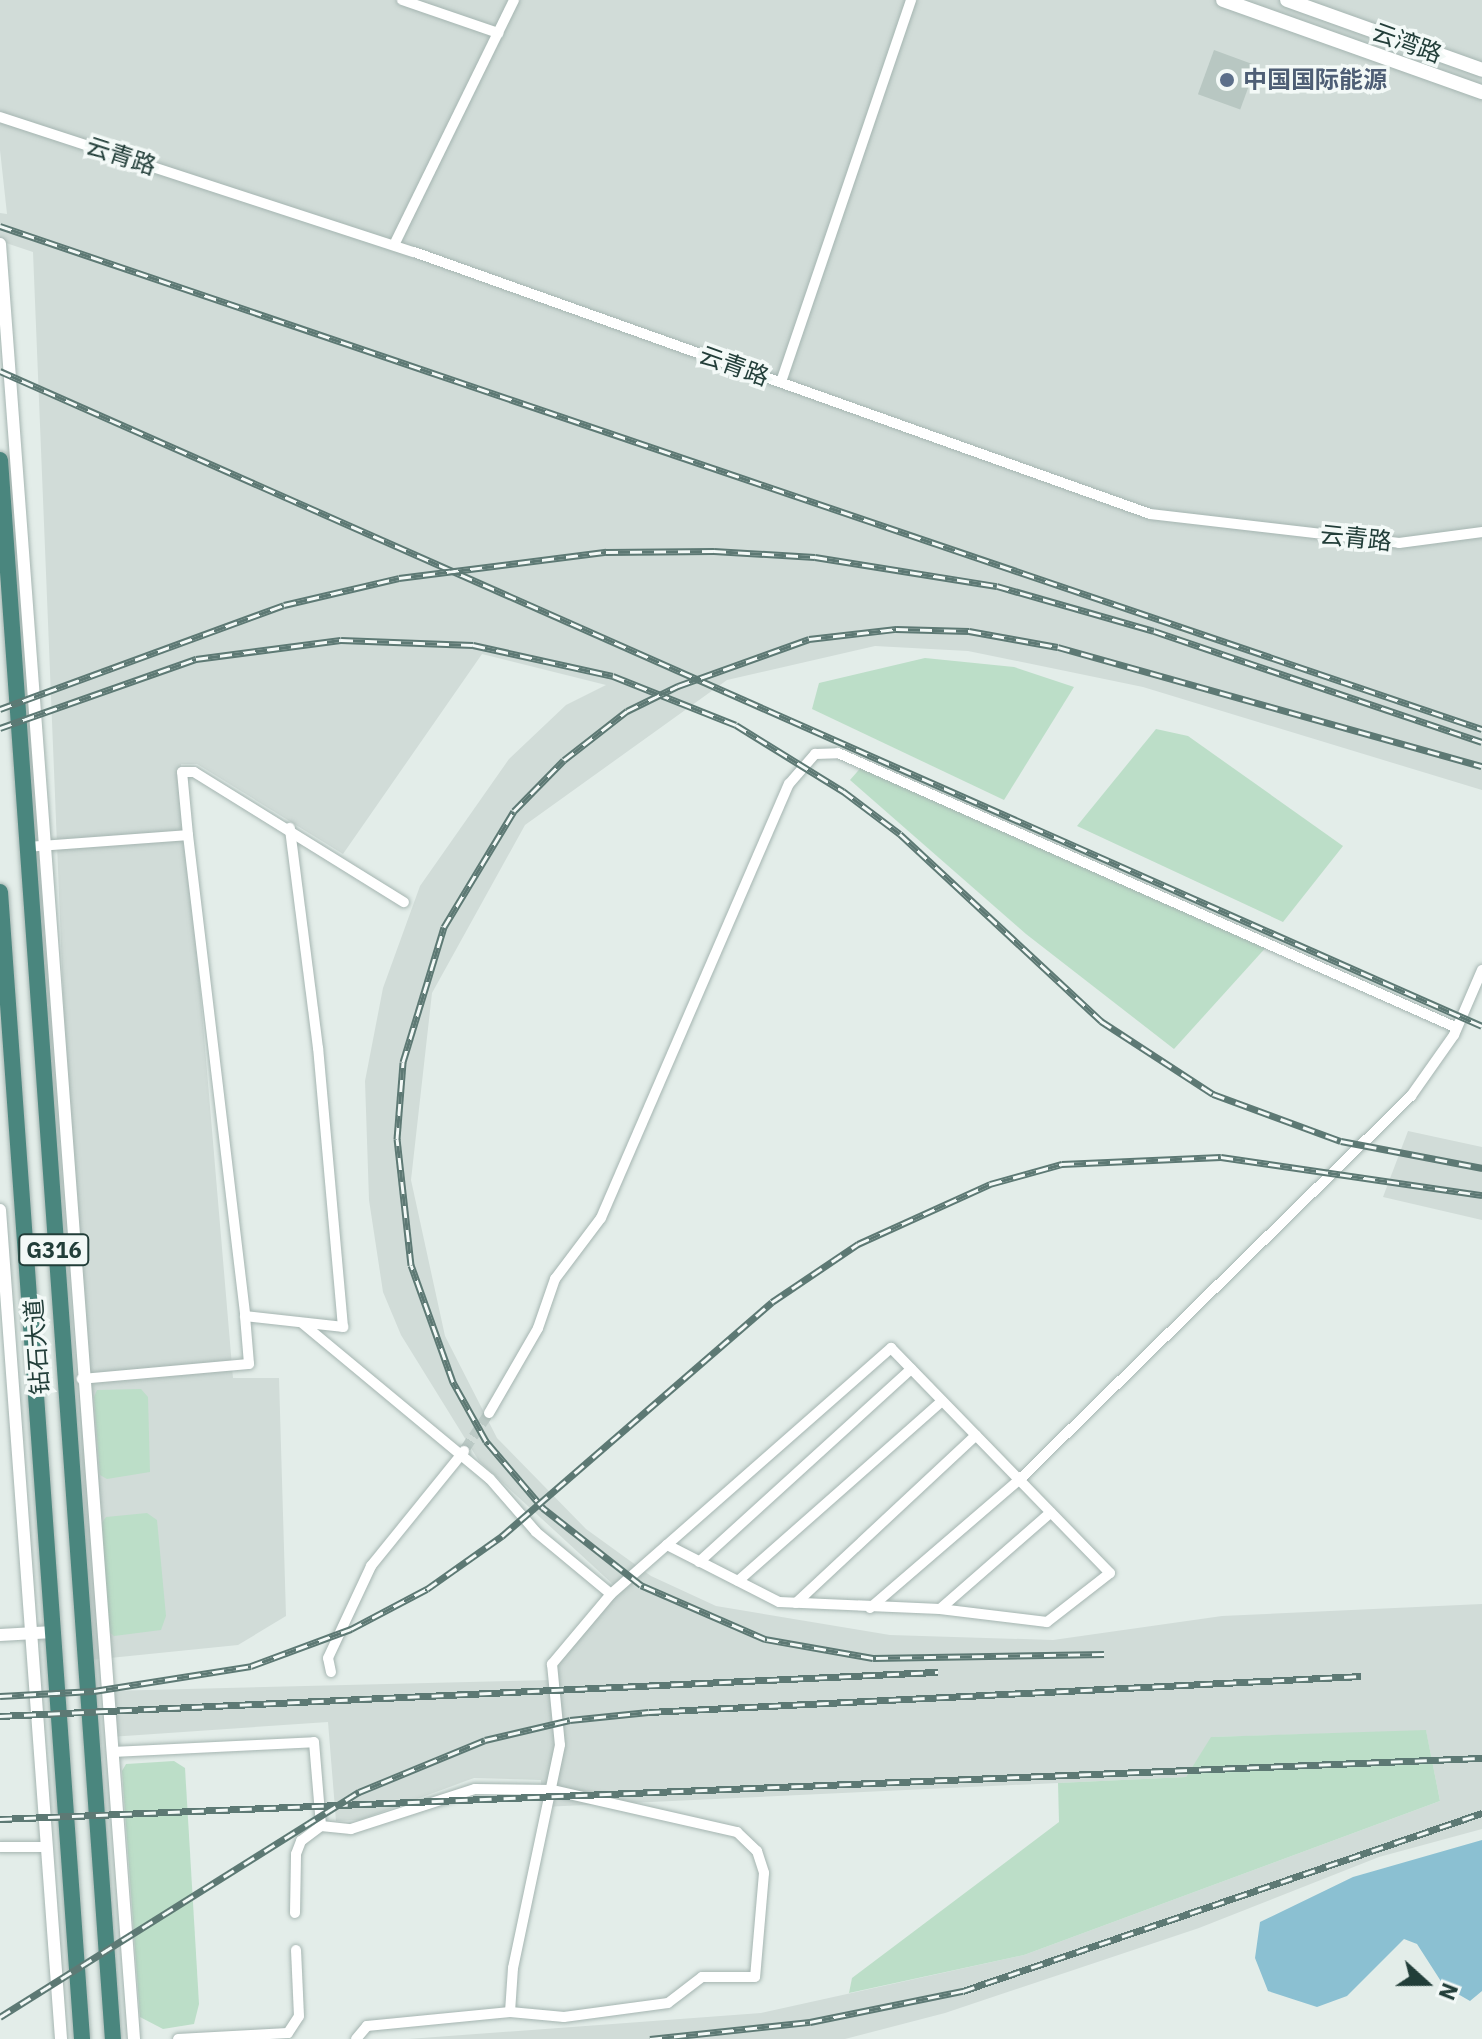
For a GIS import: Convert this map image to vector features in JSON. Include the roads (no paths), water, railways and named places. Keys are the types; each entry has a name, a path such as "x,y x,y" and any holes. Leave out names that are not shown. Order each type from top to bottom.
{"highway":[{"name":"钻石大道","path":"0,460 51,1212 113,2039"},
{"name":"钻石大道","path":"0,892 82,2039"}],"main road":[{"name":"云湾路","path":"1223,0 1482,92"},
{"name":"云湾路","path":"1287,0 1482,70"}],"street":[{"path":"402,0 498,33"},
{"path":"394,245 514,0"},
{"path":"781,382 911,0"},
{"name":"云青路","path":"0,117 394,245 1150,514 1399,543 1482,532"},
{"path":"0,244 48,844 82,1379 134,2039"},
{"path":"489,1413 538,1328 555,1279 601,1218 789,784 815,754 838,753 1457,1028"},
{"path":"82,1379 249,1364 182,772 194,772 290,828 404,902"},
{"path":"245,1316 343,1327 290,828"},
{"path":"26,847 188,835"},
{"path":"870,1608 1019,1480 1299,1211 1411,1096 1457,1028 1482,970"},
{"path":"0,1210 61,2039"},
{"path":"51,1212 71,1212"},
{"path":"302,1323 464,1452 536,1532 611,1594"},
{"path":"510,2012 513,1968 560,1745 552,1664 611,1594 891,1348 1110,1573 1047,1622 940,1609 796,1603 738,1581 667,1545"},
{"path":"699,1562 911,1369"},
{"path":"738,1581 942,1401"},
{"path":"66,1418 85,1417"},
{"path":"796,1603 976,1435"},
{"path":"331,1672 328,1658 371,1566 464,1452"},
{"path":"940,1609 1051,1512"},
{"path":"23,1526 44,1524"},
{"path":"0,1635 53,1632"},
{"path":"112,1752 314,1742 321,1826"},
{"path":"295,1913 296,1854 301,1841 321,1826 351,1829 475,1789 552,1790 737,1832 757,1851 764,1873 755,1977 702,1977 668,2003 564,2017 510,2012 367,2026 356,2039"},
{"path":"0,1847 47,1847"},
{"path":"178,2039 288,2033 299,2016 296,1950"}],"water":[{"path":"1482,1840 1482,1991 1470,2001 1444,1986 1417,1944 1404,1939 1347,1996 1317,2007 1268,1991 1255,1958 1260,1922 1353,1877"}],"tunnel":[{"path":"465,1449 489,1413"}],"railway":[{"path":"0,226 1482,729"},
{"path":"0,371 1482,1026"},
{"path":"0,709 284,605 399,578 606,552 714,551 815,557 997,586 1154,631 1482,742"},
{"path":"1104,1654 873,1658 765,1639 641,1585 543,1508 486,1441 453,1382 411,1265 397,1139 403,1062 444,927 514,811 564,760 627,711 678,686 809,639 896,629 969,631 1058,647 1482,766"},
{"path":"0,728 196,659 341,640 473,645 613,676 736,725 843,791 900,834 1101,1021 1213,1094 1341,1141 1482,1168"},
{"path":"0,1696 94,1691 251,1666 351,1629 427,1589 502,1536 772,1302 858,1244 990,1184 1062,1164 1221,1157 1482,1195"},
{"path":"0,1716 938,1672"},
{"path":"0,2017 359,1792 485,1740 570,1720 649,1712 1361,1676"},
{"path":"0,1819 1482,1758"},
{"path":"650,2039 810,2022 963,1991 1482,1813"}],"place":[{"name":"中国国际能源","path":"1227,80"}]}
